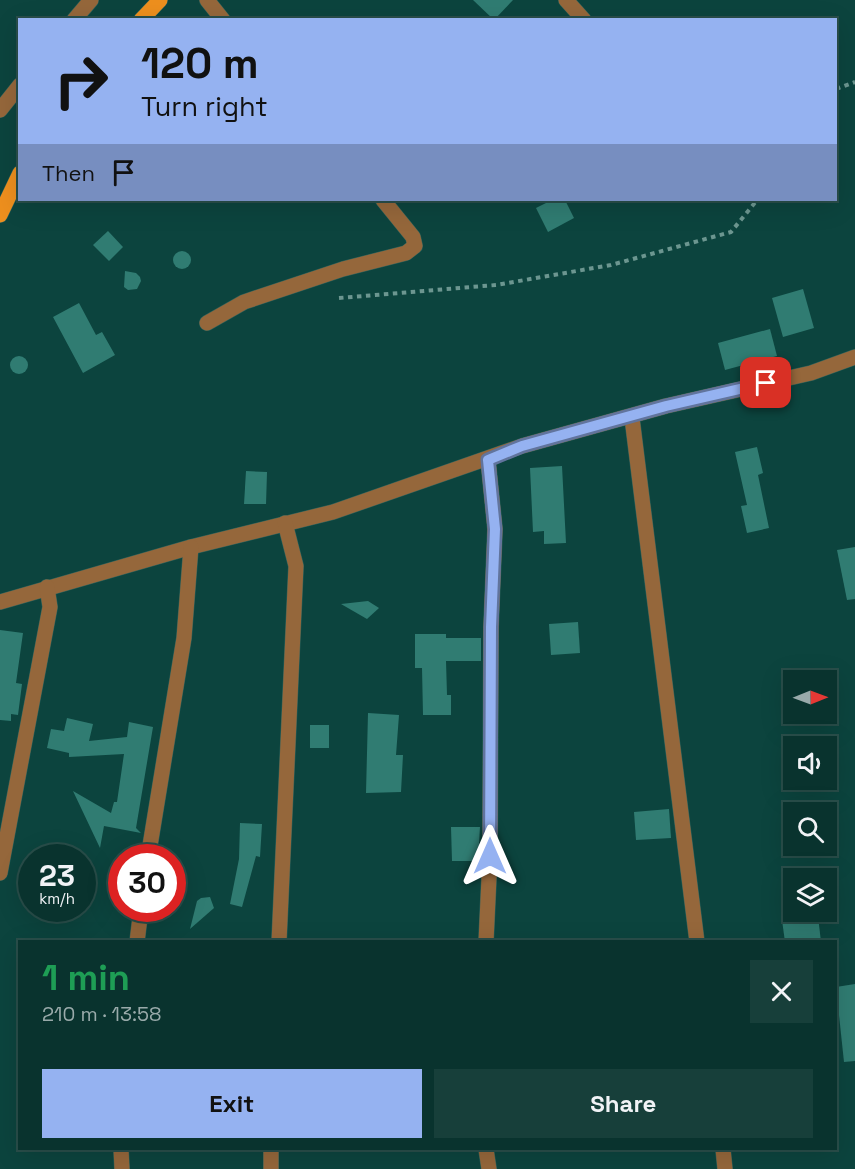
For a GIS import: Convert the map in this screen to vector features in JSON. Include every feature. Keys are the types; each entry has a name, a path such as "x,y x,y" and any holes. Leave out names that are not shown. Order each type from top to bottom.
{"main road":[{"path":"143,18 159,0"},
{"path":"0,215 18,177"}],"street":[{"path":"76,18 91,0"},
{"path":"207,0 221,18"},
{"path":"566,0 582,18"},
{"path":"0,110 18,88"},
{"path":"207,323 244,302 343,269 406,253 416,246 414,237 384,201"},
{"path":"0,602 192,547 333,512 488,460 522,446 632,418 666,406 811,373 855,357"},
{"path":"632,418 697,940"},
{"path":"486,940 490,856 491,627 495,529 488,460"},
{"path":"279,940 296,566 285,523"},
{"path":"150,844 184,638 192,547"},
{"path":"0,873 50,607 47,587"},
{"path":"137,940 139,922"},
{"path":"121,1150 122,1169"},
{"path":"271,1150 271,1169"},
{"path":"486,1150 489,1169"},
{"path":"723,1150 725,1169"}],"path":[{"path":"837,89 855,82"},
{"path":"339,298 496,285 611,265 731,232 756,201"}],"building":[{"path":"473,0 513,0 496,18 492,18"},
{"path":"550,201 566,201 574,218 548,232 536,208"},
{"path":"108,231 123,247 109,261 93,245"},
{"path":"182,251 188,254 191,260 188,266 182,269 176,266 173,260 176,254"},
{"path":"125,271 136,273 140,277 141,281 137,289 128,290 124,287"},
{"path":"803,289 814,328 783,337 772,298"},
{"path":"79,303 96,335 102,332 115,355 83,373 53,317"},
{"path":"770,329 777,356 725,370 718,343"},
{"path":"19,356 25,359 28,365 25,371 19,374 13,371 10,365 13,359"},
{"path":"757,447 763,473 758,475 769,528 747,533 741,506 747,505 735,452"},
{"path":"562,466 566,543 544,544 544,531 533,532 530,468"},
{"path":"246,471 267,472 266,504 244,504"},
{"path":"855,547 855,599 847,600 837,550"},
{"path":"368,601 379,608 367,619 341,604"},
{"path":"578,622 580,653 551,655 549,624"},
{"path":"0,630 23,633 16,683 22,684 18,715 11,714 11,721 0,720"},
{"path":"415,634 446,634 446,638 481,638 481,661 446,661 447,695 451,695 451,715 423,715 422,668 415,668"},
{"path":"368,713 399,715 396,755 403,755 401,792 366,793"},
{"path":"67,718 93,724 89,741 127,737 129,722 153,727 136,828 141,833 104,826 100,848 73,791 111,813 114,802 117,802 124,754 69,757 69,753 47,748 51,729 64,731"},
{"path":"310,725 329,725 329,748 310,748"},
{"path":"669,809 671,838 636,840 634,812"},
{"path":"240,823 262,824 260,857 256,856 242,907 230,904 239,859"},
{"path":"451,827 480,827 478,861 452,861"},
{"path":"210,897 214,908 190,929 197,901"},
{"path":"782,920 783,922 819,922 821,940 785,940"},
{"path":"855,984 855,1061 844,1062 837,987"}],"route":[{"path":"490,856 491,627 495,529 488,460 522,446 632,418 666,406 766,383"}]}
